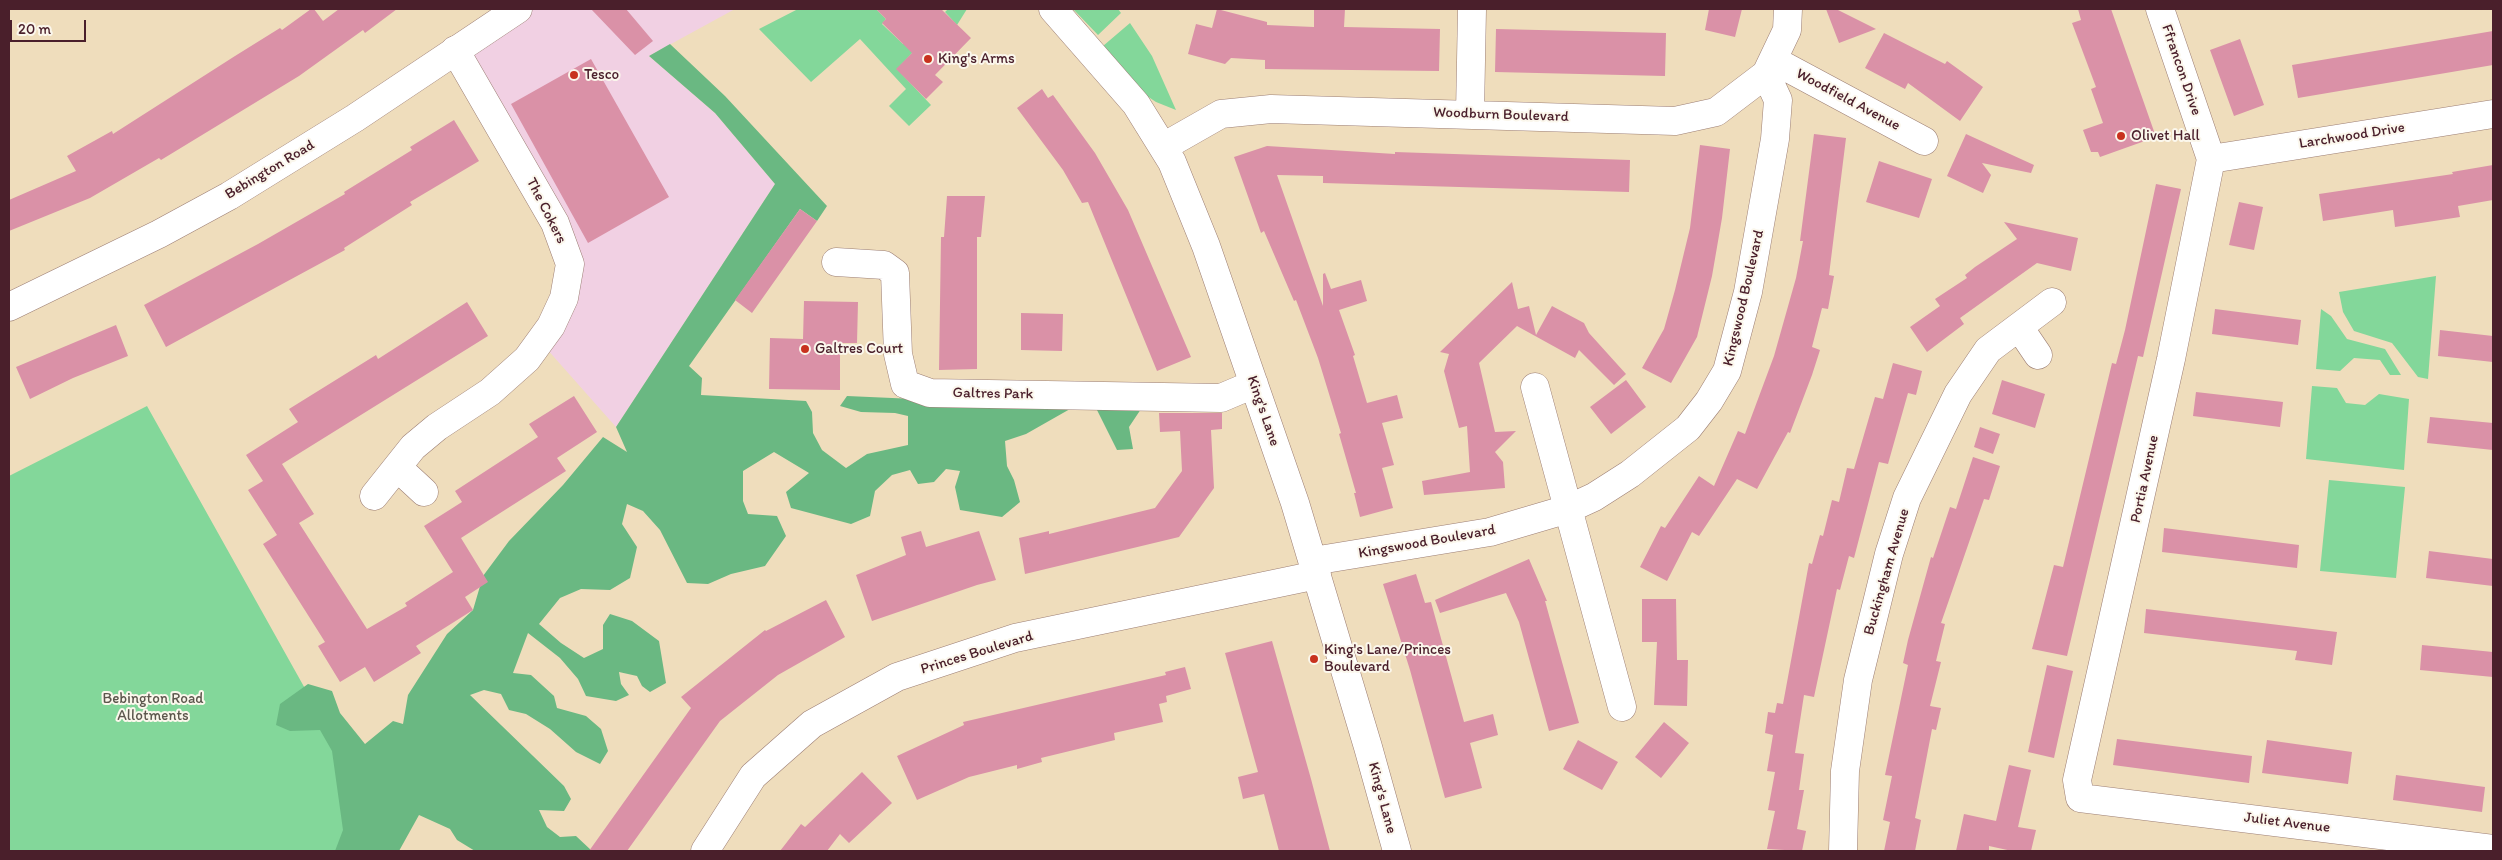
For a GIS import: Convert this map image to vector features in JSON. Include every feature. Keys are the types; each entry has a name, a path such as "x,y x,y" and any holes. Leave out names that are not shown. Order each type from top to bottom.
{"street":[{"name":"Bebington Road","path":"9,308 159,234 229,196 355,118 518,9"},
{"name":"King's Lane","path":"1054,9 1136,104 1172,162 1206,246 1315,568 1396,851"},
{"path":"1470,113 1472,9"},
{"name":"Woodburn Boulevard","path":"1163,148 1221,114 1271,108 1675,121 1716,112 1769,67 1786,30 1788,9"},
{"name":"Ffrancon Drive","path":"2160,9 2211,159"},
{"name":"The Cokers","path":"374,496 413,447 437,427 490,392 526,359 551,326 564,298 570,264 555,223 455,50"},
{"name":"Woodfield Avenue","path":"1769,67 1924,141"},
{"name":"Kingswood Boulevard","path":"1315,568 1490,532 1568,509 1630,474 1688,428 1709,401 1727,371 1748,292 1775,139 1778,100 1769,67"},
{"name":"Larchwood Drive","path":"2211,159 2493,114"},
{"name":"Portia Avenue","path":"2080,798 2077,780 2169,368 2211,159"},
{"name":"Galtres Park","path":"836,262 884,265 895,273 898,354 905,384 930,393 1222,398 1254,384"},
{"name":"Buckingham Avenue","path":"1843,851 1845,771 1858,680 1889,554 1907,498 1958,394 1988,350 2052,302"},
{"path":"2019,327 2038,355"},
{"path":"1535,386 1622,707"},
{"path":"397,467 424,492"},
{"name":"Princes Boulevard","path":"705,851 753,776 812,724 897,677 1015,638 1315,568"},
{"name":"Juliet Avenue","path":"2080,798 2493,849"}],"shaded area":[{"path":"533,9 735,9 649,56 715,113 775,184 616,427 546,348 578,263 465,52"}],"green space":[{"path":"798,9 876,9 886,19 882,24 903,44 906,41 915,50 897,69 931,105 909,126 889,106 906,89 860,39 811,82 759,29"},
{"path":"948,9 967,9 957,25 945,12"},
{"path":"1073,9 1118,9 1121,13 1098,35"},
{"path":"1130,23 1152,56 1176,110 1156,102 1141,92 1103,46"},
{"path":"670,44 725,96 827,206 817,221 800,209 689,366 702,378 701,395 806,401 812,412 813,433 822,450 846,468 867,454 908,445 908,416 895,413 861,412 840,406 847,396 1141,409 1129,427 1133,449 1117,450 1097,410 1070,409 1026,434 1005,441 1007,466 1014,480 1020,502 1002,517 960,510 955,487 960,471 946,469 934,482 918,484 910,470 892,475 875,491 870,516 851,524 791,508 786,492 809,473 774,452 743,471 743,501 748,514 777,516 786,536 765,566 731,574 708,584 687,583 660,530 643,511 627,504 622,524 637,547 630,578 610,590 581,589 560,598 539,624 561,643 584,658 603,649 603,625 610,614 632,621 659,641 666,683 650,692 642,686 637,676 619,672 621,684 629,695 616,701 586,696 578,679 560,658 528,633 513,673 531,675 554,696 557,708 586,716 601,729 608,751 600,764 576,752 550,729 526,714 509,710 501,694 484,690 470,695 564,786 571,799 564,811 539,810 547,827 560,837 576,836 592,851 475,851 457,840 450,829 419,815 399,851 335,851 343,830 332,751 320,730 290,731 276,725 280,704 308,684 332,691 340,713 365,744 393,721 403,724 408,695 447,634 473,610 483,576 509,541 563,485 603,437 627,452 616,427 775,184 715,113 649,56"},
{"path":"2436,276 2428,379 2418,377 2392,343 2354,331 2343,312 2339,292"},
{"path":"2321,309 2331,316 2347,339 2385,349 2401,375 2390,375 2380,360 2354,358 2340,371 2316,369"},
{"path":"2312,386 2337,388 2346,403 2365,405 2379,394 2409,399 2404,470 2306,459"},
{"name":"Bebington Road Allotments","path":"147,406 364,794 355,851 9,851 9,476"},
{"path":"2329,480 2405,487 2396,578 2320,571"}],"building":[{"path":"311,9 314,9 323,21 339,9 397,9 365,33 363,30 299,76 161,160 159,158 90,198 9,231 9,200 76,171 67,156 112,131 113,134 280,28 282,30"},
{"path":"591,9 626,9 653,41 635,55"},
{"name":"King's Arms","path":"876,9 941,9 971,38 935,75 943,82 926,99 896,69 912,53 882,23 886,19"},
{"path":"1217,9 1267,22 1267,25 1314,27 1314,9 1345,9 1344,27 1440,29 1439,71 1265,69 1265,60 1231,58 1225,64 1188,54 1196,24 1212,28"},
{"path":"1709,9 1742,9 1735,37 1705,30"},
{"path":"1826,9 1836,9 1876,29 1839,43"},
{"path":"2078,9 2111,9 2156,137 2100,157 2098,152 2091,152 2083,130 2103,123 2091,89 2096,87 2072,23 2081,20"},
{"path":"1496,29 1666,33 1665,76 1495,72"},
{"path":"2493,31 2493,65 2298,98 2292,65"},
{"path":"1884,33 1945,64 1947,61 1983,87 1960,121 1908,83 1905,89 1865,68"},
{"path":"2240,39 2264,105 2234,116 2210,50"},
{"path":"591,59 669,197 588,243 511,104"},
{"path":"1042,89 1048,98 1053,95 1095,153 1128,210 1191,357 1157,371 1088,202 1082,203 1063,170 1017,108"},
{"path":"454,120 479,161 410,202 412,205 344,248 345,250 166,347 144,305 258,244 345,194 344,192 412,150 410,147"},
{"path":"1814,134 1846,138 1829,275 1834,276 1828,309 1822,308 1812,347 1820,350 1812,375 1790,433 1788,432 1757,489 1737,479 1699,536 1692,532 1667,581 1640,567 1661,526 1665,528 1699,476 1714,486 1738,431 1745,434 1774,356 1796,278 1803,241 1800,241"},
{"path":"1966,134 2034,165 2031,173 1982,163 1991,175 1983,193 1947,176"},
{"path":"1700,145 1730,149 1722,218 1712,276 1697,337 1671,383 1642,368 1664,329 1675,290 1690,228"},
{"path":"1267,146 1395,154 1395,152 1630,160 1629,192 1323,183 1323,176 1277,175 1323,306 1323,274 1325,273 1331,289 1361,280 1367,301 1339,310 1355,355 1353,356 1367,403 1397,395 1403,418 1382,423 1394,465 1382,468 1393,508 1360,517 1354,493 1356,493 1339,434 1341,433 1318,358 1296,300 1294,301 1264,231 1261,233 1234,157"},
{"path":"1879,161 1932,179 1919,218 1866,202"},
{"path":"2493,165 2493,200 2458,206 2460,217 2395,227 2393,210 2323,221 2319,194 2453,174 2452,172"},
{"path":"2156,184 2181,189 2143,357 2138,356 2067,656 2032,649 2054,565 2063,567 2112,363 2116,364 2125,330"},
{"path":"947,196 985,196 981,237 977,237 977,369 939,370 941,237 944,237"},
{"path":"2239,202 2263,207 2254,250 2229,245"},
{"path":"800,209 817,221 752,313 735,300"},
{"path":"2004,222 2078,238 2071,271 2037,263 1960,318 1964,324 1927,352 1910,327 1940,306 1935,299 1967,278 1965,275 1975,267 2017,239"},
{"path":"1512,282 1518,309 1529,306 1536,335 1552,306 1584,323 1589,333 1626,374 1614,385 1579,350 1575,358 1517,326 1479,363 1495,432 1516,431 1495,452 1503,462 1505,488 1424,495 1422,481 1470,472 1467,426 1459,428 1444,371 1449,354 1440,352"},
{"name":"Galtres Court","path":"804,301 858,302 857,343 840,343 840,390 769,389 770,338 803,339"},
{"path":"467,302 488,336 282,464 314,514 299,523 367,629 407,606 405,603 453,572 424,526 462,502 455,491 538,437 529,424 574,396 597,432 557,458 566,471 461,538 488,582 465,597 473,610 416,646 421,653 374,682 365,667 340,682 318,646 325,642 263,544 277,535 248,490 263,481 246,455 298,422 289,409 376,355 378,359"},
{"path":"2215,309 2301,320 2298,345 2212,334"},
{"path":"1021,313 1063,314 1062,351 1021,350"},
{"path":"116,325 128,356 73,378 30,399 16,367"},
{"path":"2440,330 2493,336 2493,362 2438,356"},
{"path":"1893,363 1922,371 1916,395 1908,393 1888,464 1879,462 1854,558 1849,556 1840,590 1837,589 1814,697 1804,695 1795,753 1804,754 1799,790 1804,790 1797,829 1806,831 1802,851 1767,849 1775,811 1768,810 1775,772 1767,771 1773,735 1765,733 1768,712 1775,713 1777,703 1783,704 1809,563 1812,564 1820,535 1823,536 1832,500 1839,502 1847,468 1854,469 1875,397 1883,399"},
{"path":"1626,380 1646,407 1611,434 1590,407"},
{"path":"2002,380 2045,394 2035,428 1992,414"},
{"path":"2196,392 2283,402 2280,427 2193,416"},
{"path":"1159,413 1222,413 1222,429 1211,430 1214,488 1179,537 1025,574 1019,538 1049,531 1049,534 1155,508 1182,471 1180,431 1160,432"},
{"path":"2430,417 2493,423 2493,450 2427,443"},
{"path":"1980,427 2000,434 1993,454 1974,447"},
{"path":"1973,457 2000,466 1989,500 1984,499 1941,623 1945,624 1936,661 1941,662 1930,706 1941,708 1936,730 1932,729 1915,818 1921,820 1915,851 1884,851 1890,822 1883,820 1892,776 1885,775 1908,665 1903,663 1908,640 1931,557 1933,558 1950,507 1956,509"},
{"path":"2164,528 2299,545 2297,568 2162,552"},
{"path":"921,531 926,547 979,531 996,580 872,621 856,575 906,555 901,537"},
{"path":"2429,551 2493,559 2493,586 2426,578"},
{"path":"1529,559 1547,601 1545,601 1579,723 1549,731 1519,622 1506,593 1440,613 1435,600"},
{"path":"1416,574 1425,603 1431,602 1464,722 1493,714 1498,735 1470,743 1482,788 1445,798 1410,670 1383,584"},
{"path":"1642,599 1676,599 1677,660 1688,660 1687,706 1654,705 1657,642 1642,642"},
{"path":"826,600 845,637 778,675 720,721 627,851 589,851 691,708 681,697 765,630"},
{"path":"2146,609 2337,632 2332,665 2295,660 2297,651 2144,633"},
{"path":"1272,641 1330,851 1279,851 1264,794 1243,799 1238,777 1258,772 1225,653"},
{"path":"2422,645 2493,652 2493,677 2420,670"},
{"path":"2047,665 2073,671 2054,758 2028,752"},
{"path":"1185,667 1191,689 1166,696 1167,702 1159,704 1163,722 1114,733 1115,740 1041,758 1042,762 1017,769 1017,765 969,777 917,800 897,756 964,725 963,722 1166,675 1165,672"},
{"path":"1664,722 1689,743 1661,778 1635,757"},
{"path":"2117,739 2252,756 2249,783 2113,765"},
{"path":"1578,740 1618,762 1602,790 1563,769"},
{"path":"2267,740 2352,752 2348,784 2262,773"},
{"path":"2009,765 2031,770 2018,827 2036,830 2031,851 2012,851 1989,846 1989,851 1956,851 1964,814 1996,821"},
{"path":"862,772 892,803 849,843 840,834 827,851 780,851 801,824 805,827"},
{"path":"2396,775 2485,787 2482,812 2393,800"}],"place":[{"name":"King's Arms","path":"928,59"},
{"name":"Tesco","path":"574,75"},
{"name":"Olivet Hall","path":"2121,136"},
{"name":"Galtres Court","path":"805,349"},
{"name":"King's Lane/Princes Boulevard","path":"1314,659"}]}
